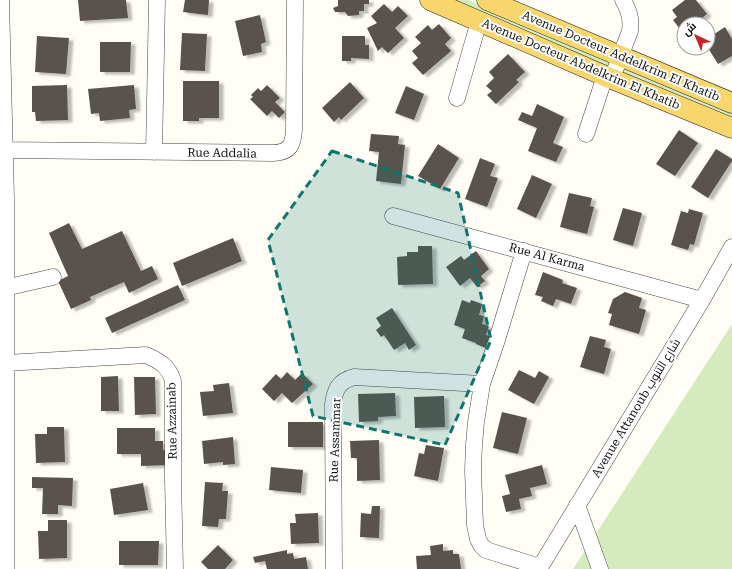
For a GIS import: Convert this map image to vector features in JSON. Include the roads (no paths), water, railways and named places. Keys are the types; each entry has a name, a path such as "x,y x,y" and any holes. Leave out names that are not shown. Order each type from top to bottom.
{"main road":[{"name":"Avenue Docteur Abdelkrim El Khatib","path":"430,0 732,128"},
{"name":"Avenue Docteur Addelkrim El Khatib","path":"487,0 732,103"}],"street":[{"path":"154,152 157,0"},
{"name":"Rue Addalia","path":"5,150 280,153 289,148 294,138 295,0"},
{"path":"586,134 609,77 621,56 630,31 631,25 629,12 623,0"},
{"path":"1,1 5,150 3,289 6,363 6,569"},
{"path":"456,98 479,21"},
{"name":"Rue Al Karma","path":"393,216 702,300"},
{"name":"Avenue Attanoub شارع التنوب","path":"539,568 702,300 732,247"},
{"path":"524,251 482,384 474,445 473,470 476,534 481,545 486,550 539,568"},
{"path":"3,289 53,277"},
{"name":"Rue Azzainab","path":"6,363 146,355 157,359 165,366 171,374 174,382 173,479 175,569"},
{"name":"Rue Assammar","path":"334,569 334,397 340,384 345,379 354,377 482,384"},
{"path":"577,505 600,569"}]}
